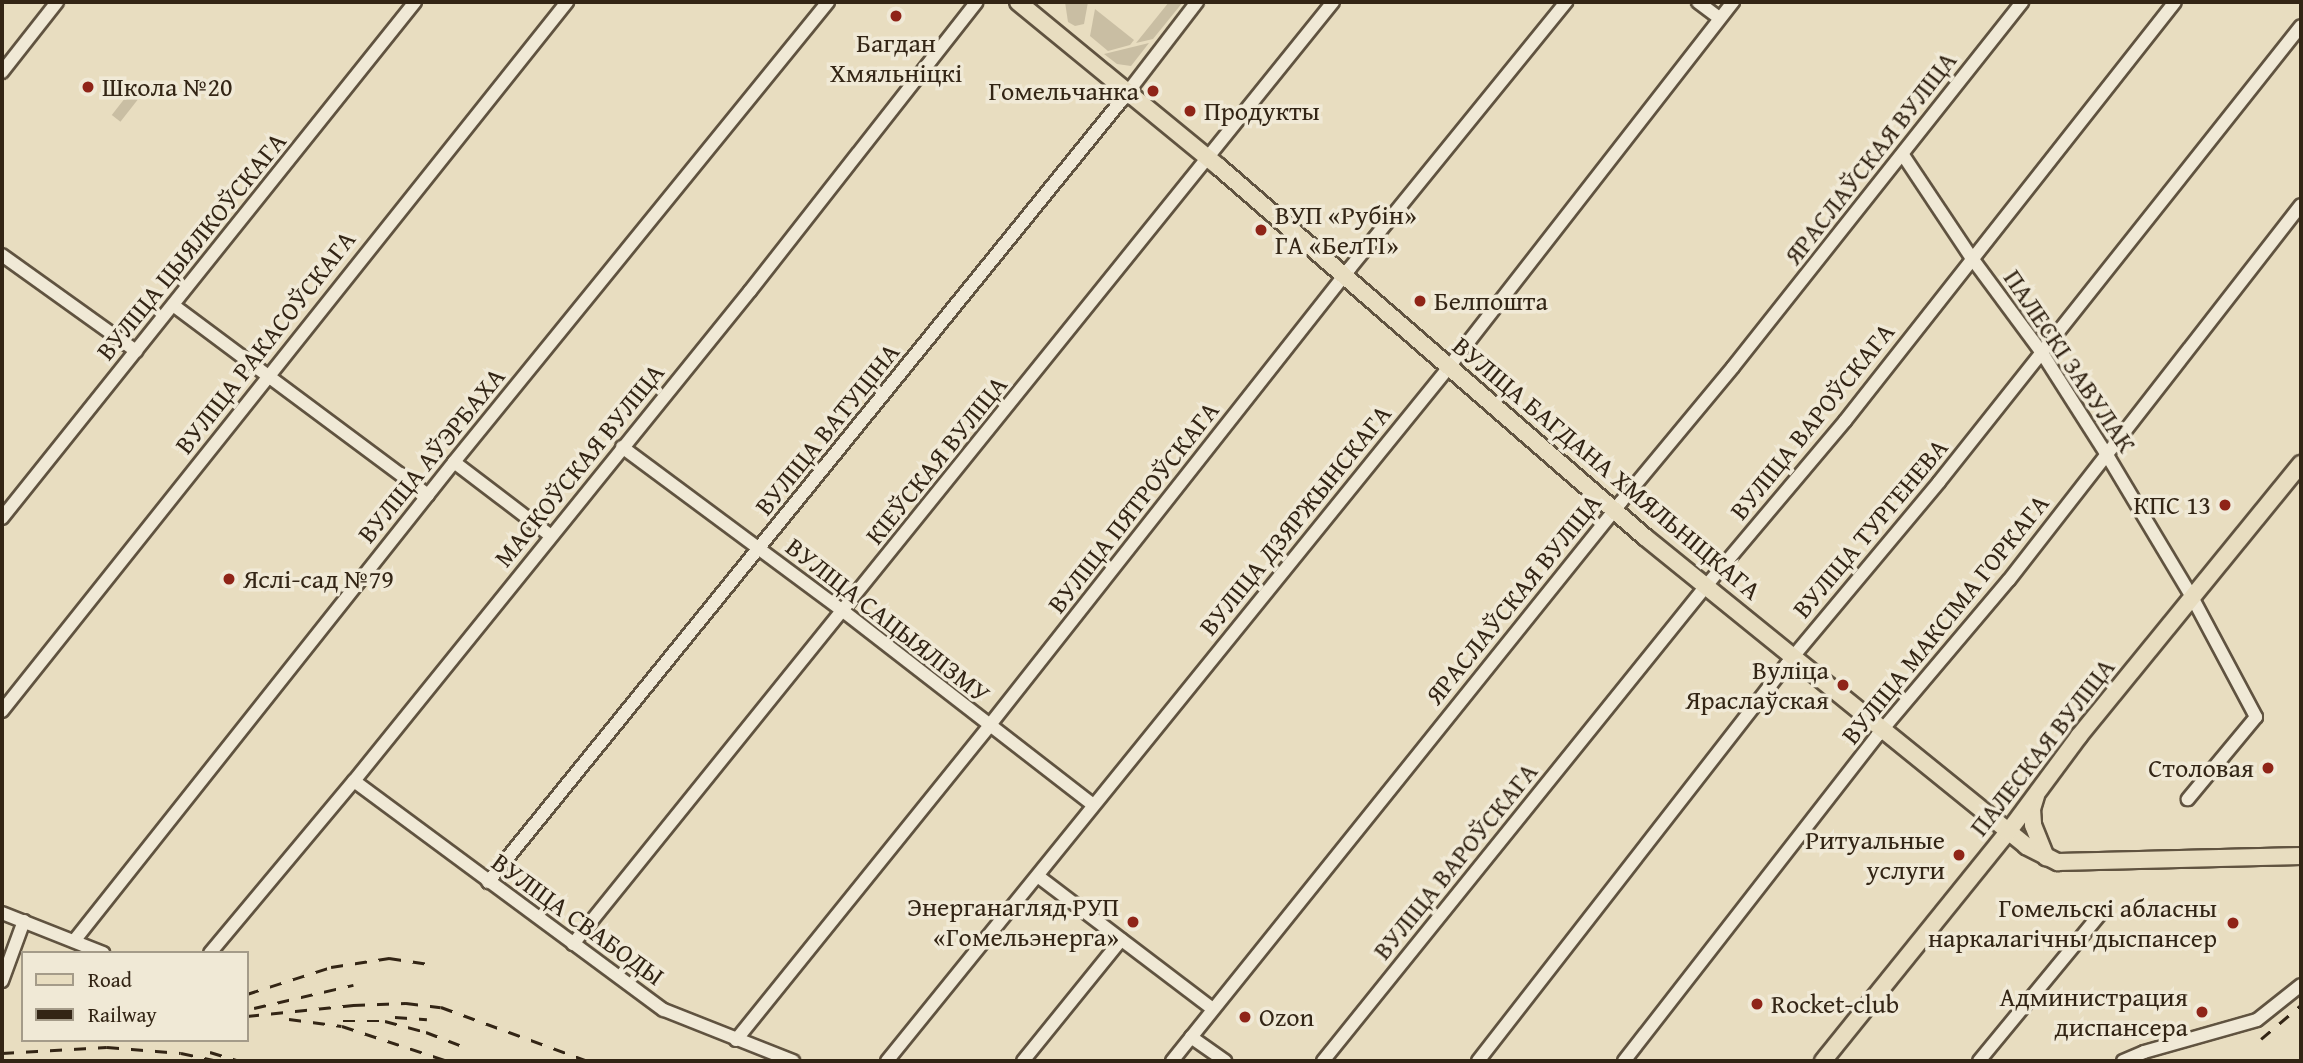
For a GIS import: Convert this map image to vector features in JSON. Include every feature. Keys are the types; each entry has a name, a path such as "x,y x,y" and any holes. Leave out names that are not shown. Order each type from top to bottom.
{"main road":[{"name":"ВУЛІЦА БАГДАНА ХМЯЛЬНІЦКАГА","path":"1018,2 1129,91 1706,586 2008,832 2046,857"},
{"name":"ПАЛЕСКАЯ ВУЛІЦА","path":"1823,1061 2301,464"},
{"path":"2037,791 2032,809 2033,825 2046,857 2058,862 2301,856"}],"street":[{"path":"2,72 57,2"},
{"name":"ВУЛІЦА ЦЫЯЛКОЎСКАГА","path":"2,518 415,2"},
{"name":"ВУЛІЦА РАКАСОЎСКАГА","path":"2,711 268,373 566,2"},
{"name":"ВУЛІЦА АЎЭРБАХА","path":"74,941 454,462 828,2"},
{"name":"МАСКОЎСКАЯ ВУЛІЦА","path":"212,951 354,781 977,2"},
{"name":"ВУЛІЦА ВАТУЦІНА","path":"488,882 1129,91 1197,2"},
{"name":"КІЕЎСКАЯ ВУЛІЦА","path":"573,944 1333,2"},
{"name":"ВУЛІЦА ПЯТРОЎСКАГА","path":"736,1040 989,726 1345,275 1566,2"},
{"path":"1698,2 1719,18"},
{"name":"ВУЛІЦА ДЗЯРЖЫНСКАГА","path":"887,1061 1039,877 1093,805 1449,366 1733,2"},
{"name":"ЯРАСЛАЎСКАЯ ВУЛІЦА","path":"1172,1061 1903,155 2022,2"},
{"name":"ВУЛІЦА ВАРОЎСКАГА","path":"1323,1061 1706,586 1845,421 2175,2"},
{"name":"ВУЛІЦА ТУРГЕНЕВА","path":"1478,1061 1793,657 2042,352 2301,26"},
{"name":"ПАЛЕСКІ ЗАВУЛАК","path":"1903,155 1972,257 2042,352 2107,455 2192,597 2256,717 2188,799"},
{"name":"ВУЛІЦА МАКСІМА ГОРКАГА","path":"1624,1061 1884,729 2009,580 2301,205"},
{"path":"2,255 136,351"},
{"path":"173,305 268,373 428,495"},
{"name":"ВУЛІЦА САЦЫЯЛІЗМУ","path":"622,447 843,611 1093,805"},
{"path":"454,462 551,536"},
{"name":"ВУЛІЦА СВАБОДЫ","path":"354,781 664,1010 793,1061"},
{"path":"1039,877 1213,1009"},
{"path":"2,913 98,951"},
{"path":"1979,1061 2100,914"},
{"path":"2,981 24,922"},
{"path":"1023,1061 1121,940"},
{"path":"2123,1061 2144,1052 2257,1020 2301,985"},
{"path":"1191,1037 1225,1061"}],"shaded area":[{"path":"1065,2 1088,2 1084,24 1075,26 1068,22"},
{"path":"1169,2 1183,2 1153,39 1136,43"},
{"path":"1095,9 1134,40 1130,45 1108,51 1090,36"},
{"path":"1149,43 1131,66 1117,64 1104,54"},
{"path":"129,93 138,100 120,122 112,115"}],"railway":[{"path":"248,994 331,967 389,958 435,965"},
{"path":"254,1008 353,985"},
{"path":"248,1016 353,1005 406,1003 441,1007 588,1061"},
{"path":"2261,1039 2301,1005"},
{"path":"395,1017 427,1019"},
{"path":"289,1019 342,1026 448,1061"},
{"path":"343,1021 385,1021 426,1032 465,1047"},
{"path":"2,1053 107,1047 181,1053 218,1061"},
{"path":"210,1052 240,1061"}],"place":[{"name":"Багдан Хмяльніцкі","path":"896,16"},
{"name":"Школа №20","path":"88,87"},
{"name":"Гомельчанка","path":"1153,91"},
{"name":"Продукты","path":"1190,111"},
{"name":"ВУП «Рубін» ГА «БелТІ»","path":"1261,230"},
{"name":"Белпошта","path":"1420,301"},
{"name":"КПС 13","path":"2225,505"},
{"name":"Яслі-сад №79","path":"229,579"},
{"name":"Вуліца Яраслаўская","path":"1843,685"},
{"name":"Столовая","path":"2268,768"},
{"name":"Ритуальные услуги","path":"1959,855"},
{"name":"Энерганагляд РУП «Гомельэнерга»","path":"1133,922"},
{"name":"Гомельскі абласны наркалагічны дыспансер","path":"2233,923"},
{"name":"Rocket-club","path":"1757,1004"},
{"name":"Администрация диспансера","path":"2202,1012"},
{"name":"Ozon","path":"1245,1017"}]}
